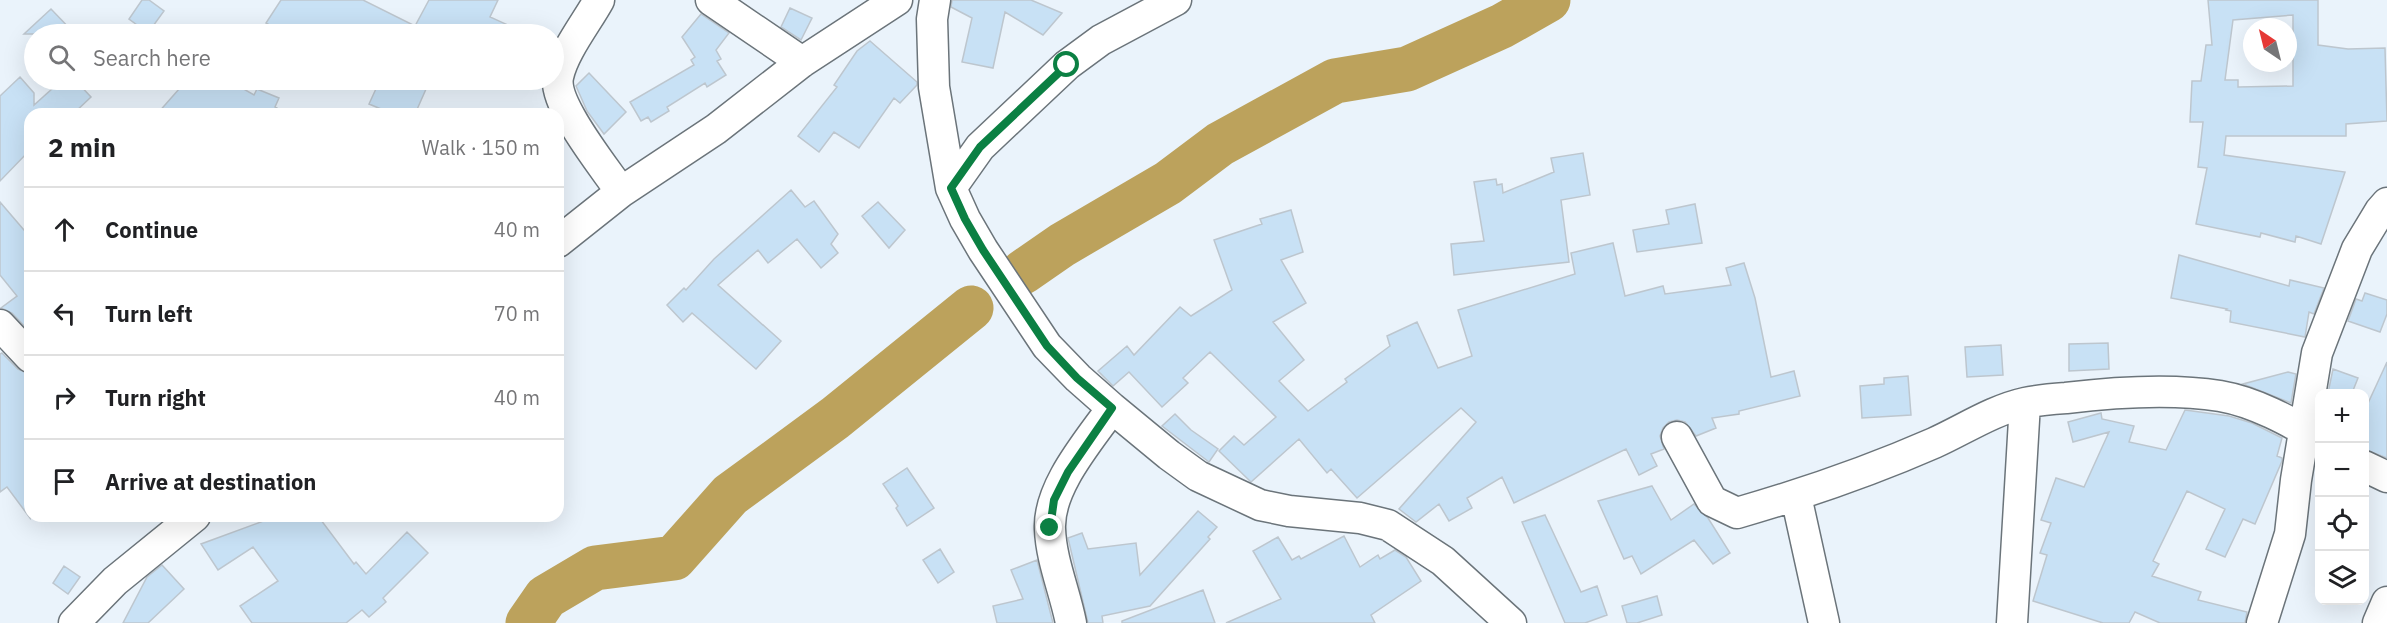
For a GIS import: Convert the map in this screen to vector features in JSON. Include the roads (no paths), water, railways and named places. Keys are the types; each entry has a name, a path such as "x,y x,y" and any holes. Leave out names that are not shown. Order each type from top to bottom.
{"street":[{"path":"564,61 599,0"},
{"path":"711,0 802,62"},
{"path":"564,237 621,192 716,129 802,62 897,0"},
{"path":"935,0 932,19 934,87 951,188 983,250 1047,346 1077,378 1169,455 1198,476 1260,505 1289,511 1360,518 1388,525 1443,561 1511,623"},
{"path":"951,188 980,147 1067,65 1101,40 1176,0"},
{"path":"559,90 566,111 621,192"},
{"path":"2262,623 2290,534 2296,480 2312,435 2317,354 2357,249 2387,203"},
{"path":"0,325 24,351"},
{"path":"1677,436 1712,501 1737,513 1796,496 1932,444 2004,410 2025,403 2109,393 2151,392 2221,396 2263,409 2312,435"},
{"path":"2012,623 2025,403"},
{"path":"1071,623 1050,528 1054,500 1068,472 1112,408"},
{"path":"2369,468 2387,477"},
{"path":"1796,496 1824,623"},
{"path":"75,623 164,525"},
{"path":"2378,623 2387,602"}],"waterway":[{"path":"1023,272 1062,245 1168,183 1220,144 1335,81 1407,69 1502,26 1548,0"},
{"path":"528,623 546,597 595,568 674,558 730,495 835,418 971,308"}]}
